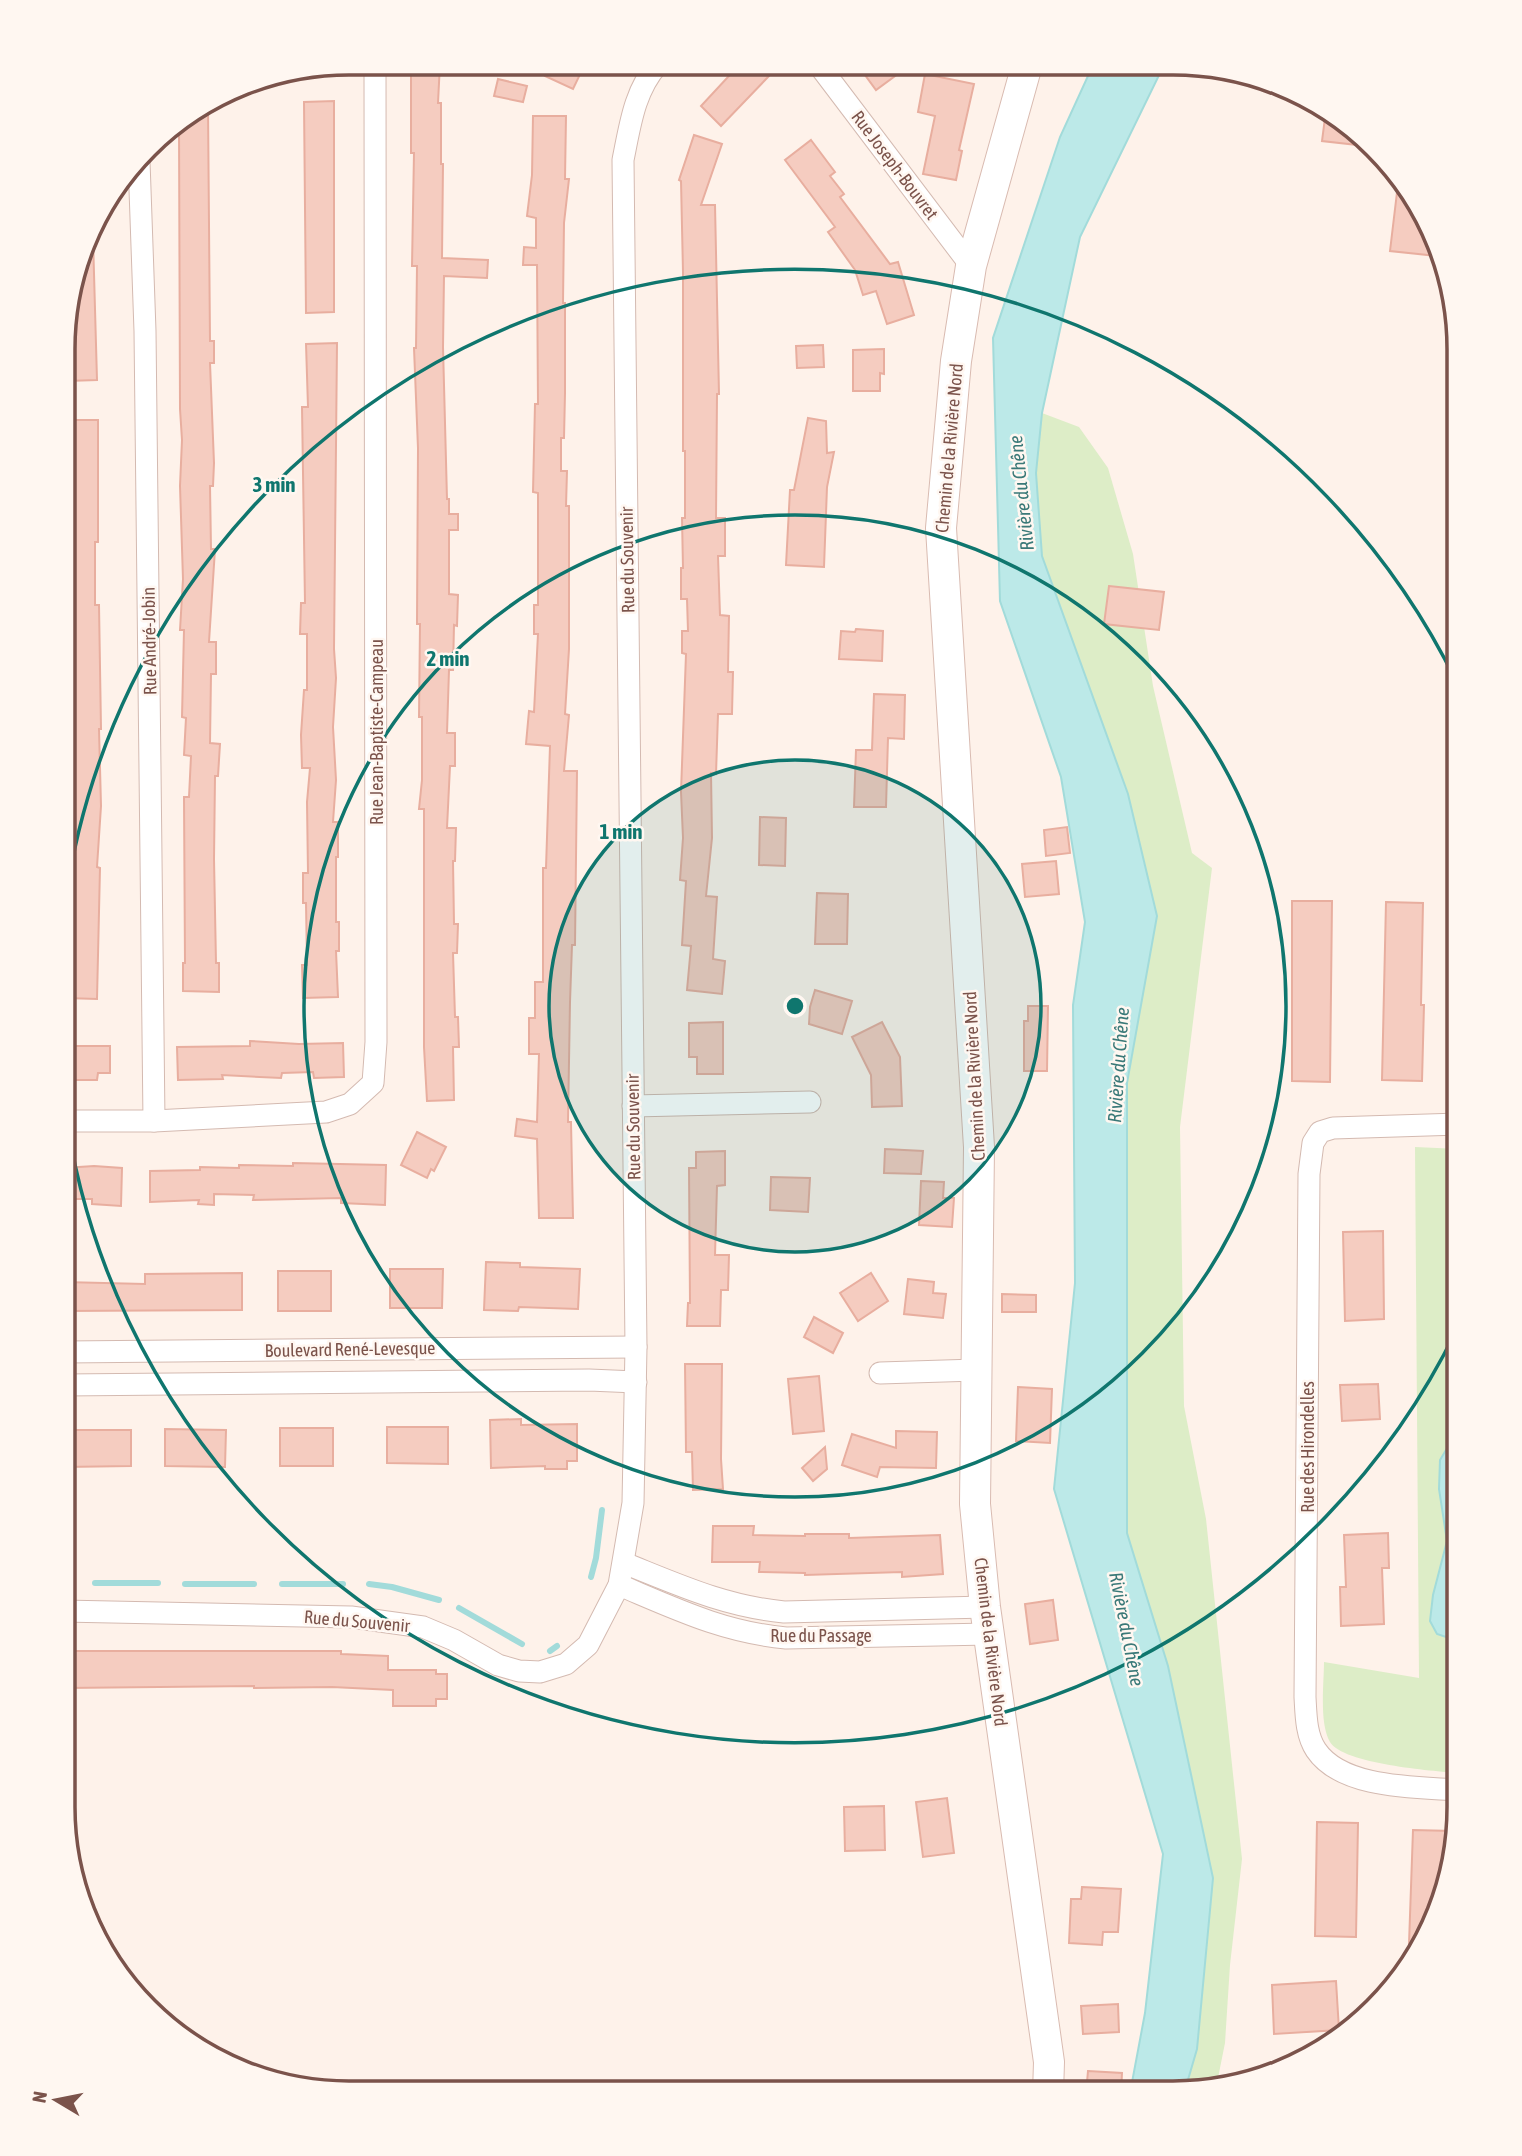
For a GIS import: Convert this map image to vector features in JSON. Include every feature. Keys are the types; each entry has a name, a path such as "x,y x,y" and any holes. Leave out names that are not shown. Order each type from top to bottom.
{"street":[{"name":"Rue Jean-Baptiste-Campeau","path":"75,1121 154,1121 326,1112 350,1104 373,1083 376,1042 375,75"},
{"name":"Rue du Souvenir","path":"75,1611 351,1617 423,1627 454,1640 498,1665 519,1671 540,1672 566,1664 588,1645 619,1585 633,1503 636,1382 623,160 635,103 650,75"},
{"name":"Rue Joseph-Bouvret","path":"826,75 971,265"},
{"name":"Chemin de la Rivière Nord","path":"1024,75 971,265 956,361 941,528 979,1147 975,1504 987,1620 1049,2062 1048,2081"},
{"name":"Rue André-Jobin","path":"139,174 145,331 154,1121"},
{"path":"633,1106 810,1102"},
{"name":"Rue des Hirondelles","path":"1447,1124 1333,1128 1320,1132 1313,1143 1309,1174 1306,1697 1309,1734 1315,1748 1325,1760 1347,1773 1387,1785 1447,1789"},
{"name":"Boulevard René-Levesque","path":"75,1352 636,1347"},
{"path":"880,1373 976,1370"},
{"name":"Boulevard René-Levesque","path":"75,1385 589,1380 636,1382"},
{"name":"Rue du Passage","path":"624,1563 710,1598 754,1609 987,1620"},
{"name":"Rue du Passage","path":"619,1585 712,1624 756,1635 786,1637 987,1620"}],"green space":[{"path":"1042,413 1079,427 1108,468 1133,554 1153,686 1192,853 1212,868 1180,1127 1184,1406 1206,1519 1242,1859 1230,1965 1225,2043 1218,2076 1190,2080 1188,2080 1197,2049 1168,1666 1127,1533 1127,1083 1157,916 1128,794 1042,555 1036,473"},
{"path":"1415,1147 1447,1148 1447,1772 1370,1761 1338,1750 1330,1742 1323,1714 1324,1662 1419,1678"}],"water":[{"name":"Rivière du Chêne","path":"1088,75 1159,75 1080,237 1042,413 1036,473 1042,556 1128,794 1157,916 1127,1083 1127,1533 1168,1666 1213,1878 1197,2049 1188,2080 1132,2081 1145,2013 1163,1854 1054,1489 1075,1283 1073,1005 1085,922 1061,777 1000,601 993,338 1060,137"},
{"path":"1447,1448 1447,1541 1439,1489 1440,1460"},
{"path":"1447,1541 1447,1637 1437,1634 1430,1621 1433,1595"}],"building":[{"path":"411,75 439,75 438,103 441,103 443,164 442,258 488,260 487,278 444,276 447,499 449,514 458,514 458,530 449,530 449,594 458,595 453,670 449,670 447,733 455,733 455,766 450,766 447,828 456,828 453,861 454,924 458,924 457,953 453,953 459,1047 453,1047 454,1100 427,1101 424,1047 424,809 419,809 422,717 419,717 420,624 417,624 418,448 414,348 417,266 412,266 414,153 411,153"},
{"path":"546,75 580,75 573,89"},
{"path":"730,75 769,76 721,126 701,106"},
{"path":"865,75 896,75 876,90"},
{"path":"925,75 974,84 959,150 962,151 956,180 923,174 935,116 918,112"},
{"path":"498,79 527,86 523,102 494,96"},
{"path":"334,101 334,312 306,313 304,102"},
{"path":"208,114 210,341 214,341 214,363 210,363 214,463 213,486 210,486 211,549 215,549 209,642 216,642 216,674 211,674 210,743 220,744 218,776 215,776 214,859 219,992 183,991 184,797 189,797 191,756 184,755 186,718 182,717 184,630 180,630 183,579 179,135"},
{"path":"533,116 566,116 565,179 569,179 564,223 565,393 561,471 567,471 566,506 569,506 569,649 565,714 569,715 564,771 577,771 575,945 572,945 568,1122 571,1122 573,1218 539,1218 537,1139 515,1136 517,1119 537,1122 539,1054 529,1054 529,1018 535,1018 535,982 543,982 543,868 546,868 550,746 526,744 529,711 534,712 538,634 534,634 534,605 538,605 538,493 533,492 535,404 538,404 537,265 523,265 524,247 536,248 536,218 527,216 532,175"},
{"path":"1325,121 1355,145 1322,141"},
{"path":"694,135 722,144 701,205 715,205 719,394 716,518 725,518 725,556 718,556 720,615 729,616 728,672 733,672 732,714 718,714 716,774 711,773 712,838 706,896 717,897 713,959 725,961 722,994 687,990 691,946 682,945 686,881 680,880 686,654 682,653 682,631 688,631 687,599 681,599 685,451 679,180"},
{"path":"811,140 835,172 830,176 844,194 840,197 890,264 898,262 914,315 887,324 876,291 863,295 855,270 828,232 835,227 785,160"},
{"path":"1397,192 1410,212 1430,255 1390,251"},
{"path":"93,252 97,380 75,381 78,314"},
{"path":"337,343 336,678 333,727 336,780 333,822 338,822 338,997 303,998 302,965 307,965 303,873 308,873 307,802 310,768 302,768 301,735 304,690 307,690 307,634 300,634 301,603 305,603 302,407 308,407 306,344"},
{"path":"823,345 824,367 797,368 796,346"},
{"path":"884,349 884,374 880,373 880,391 853,391 853,350"},
{"path":"808,418 826,421 827,453 834,452 827,487 824,567 786,565 790,490 794,490"},
{"path":"75,420 98,420 95,605 99,605 101,806 97,867 100,868 97,999 75,998"},
{"path":"1109,586 1164,592 1159,630 1104,624"},
{"path":"856,629 883,631 882,661 839,659 841,631 855,632"},
{"path":"874,694 905,695 904,739 888,738 886,807 854,807 856,750 872,750"},
{"path":"760,817 786,818 785,866 759,865"},
{"path":"1067,827 1070,853 1046,856 1044,830"},
{"path":"1056,861 1059,894 1025,897 1022,864"},
{"path":"817,893 848,894 847,944 815,944"},
{"path":"1292,901 1332,901 1330,1082 1292,1081"},
{"path":"1386,902 1423,903 1422,1081 1382,1080"},
{"path":"815,990 852,1001 842,1034 809,1024"},
{"path":"1028,1006 1048,1006 1047,1071 1024,1071 1024,1021 1028,1021"},
{"path":"723,1022 723,1074 697,1074 697,1057 689,1057 689,1023"},
{"path":"882,1022 900,1057 902,1106 872,1107 871,1075 852,1037"},
{"path":"250,1041 343,1043 344,1077 314,1078 313,1072 282,1073 281,1078 222,1075 223,1079 178,1080 177,1047 250,1046"},
{"path":"75,1046 110,1046 110,1073 98,1073 97,1080 75,1080"},
{"path":"417,1132 446,1147 434,1171 431,1169 427,1178 401,1165"},
{"path":"885,1149 923,1151 921,1174 884,1173"},
{"path":"725,1151 725,1185 717,1186 715,1255 729,1255 728,1290 721,1290 720,1326 687,1326 690,1303 689,1168 696,1168 696,1152"},
{"path":"293,1163 386,1165 385,1205 341,1203 341,1198 253,1200 254,1195 214,1194 214,1205 198,1204 199,1200 150,1202 150,1171 200,1170 200,1167 239,1168 239,1165 293,1166"},
{"path":"75,1167 122,1168 121,1206 92,1204 92,1199 75,1199"},
{"path":"771,1177 810,1178 808,1212 770,1210"},
{"path":"921,1181 944,1182 943,1198 954,1198 952,1227 919,1225"},
{"path":"1383,1231 1384,1319 1345,1321 1343,1232"},
{"path":"486,1262 520,1263 520,1267 580,1269 578,1309 519,1307 518,1311 484,1310"},
{"path":"390,1269 443,1269 442,1308 390,1308"},
{"path":"278,1271 331,1271 331,1311 278,1311"},
{"path":"242,1273 242,1310 75,1311 75,1282 145,1284 145,1274"},
{"path":"871,1273 888,1301 858,1321 840,1293"},
{"path":"908,1279 934,1282 933,1293 946,1294 943,1318 904,1314"},
{"path":"1002,1294 1036,1295 1036,1312 1002,1312"},
{"path":"814,1317 843,1333 833,1353 804,1337"},
{"path":"685,1364 722,1364 723,1489 693,1490 692,1452 686,1452"},
{"path":"819,1376 824,1431 793,1434 788,1379"},
{"path":"1378,1384 1380,1419 1342,1421 1340,1385"},
{"path":"1018,1387 1052,1389 1050,1443 1016,1441"},
{"path":"521,1419 521,1425 577,1424 577,1461 567,1461 567,1469 545,1469 545,1466 491,1468 490,1420"},
{"path":"387,1427 448,1427 448,1464 387,1463"},
{"path":"280,1428 333,1428 333,1466 280,1466"},
{"path":"165,1429 226,1430 225,1467 165,1466"},
{"path":"75,1430 131,1430 131,1466 75,1467"},
{"path":"896,1431 937,1432 936,1468 880,1467 877,1477 842,1465 852,1434 896,1448"},
{"path":"825,1447 827,1469 813,1481 802,1468"},
{"path":"713,1526 754,1526 753,1535 849,1534 849,1538 940,1535 943,1574 902,1577 902,1572 805,1575 759,1572 760,1562 712,1562"},
{"path":"1388,1533 1389,1568 1382,1568 1384,1624 1341,1626 1340,1587 1346,1587 1344,1535"},
{"path":"1053,1600 1058,1640 1030,1644 1025,1604"},
{"path":"75,1651 341,1651 341,1654 388,1656 388,1670 436,1670 436,1674 447,1674 447,1699 436,1699 436,1706 393,1706 393,1690 254,1686 75,1688"},
{"path":"947,1798 954,1853 923,1857 916,1802"},
{"path":"884,1806 885,1850 845,1851 844,1807"},
{"path":"1317,1822 1358,1823 1356,1937 1315,1936"},
{"path":"1413,1830 1445,1831 1432,1895 1409,1944"},
{"path":"1082,1887 1121,1889 1118,1932 1103,1932 1102,1945 1069,1943 1071,1899 1081,1899"},
{"path":"1336,1981 1339,2024 1331,2031 1274,2034 1272,1985"},
{"path":"1118,2004 1119,2032 1083,2034 1081,2006"},
{"path":"1088,2071 1122,2073 1122,2081 1087,2081"}],"waterway":[{"path":"591,1577 602,1510"},
{"path":"95,1583 158,1583"},
{"path":"185,1584 254,1584"},
{"path":"282,1584 343,1584"},
{"path":"369,1584 392,1587 439,1600"},
{"path":"459,1608 522,1644"},
{"path":"550,1651 557,1646"}]}
